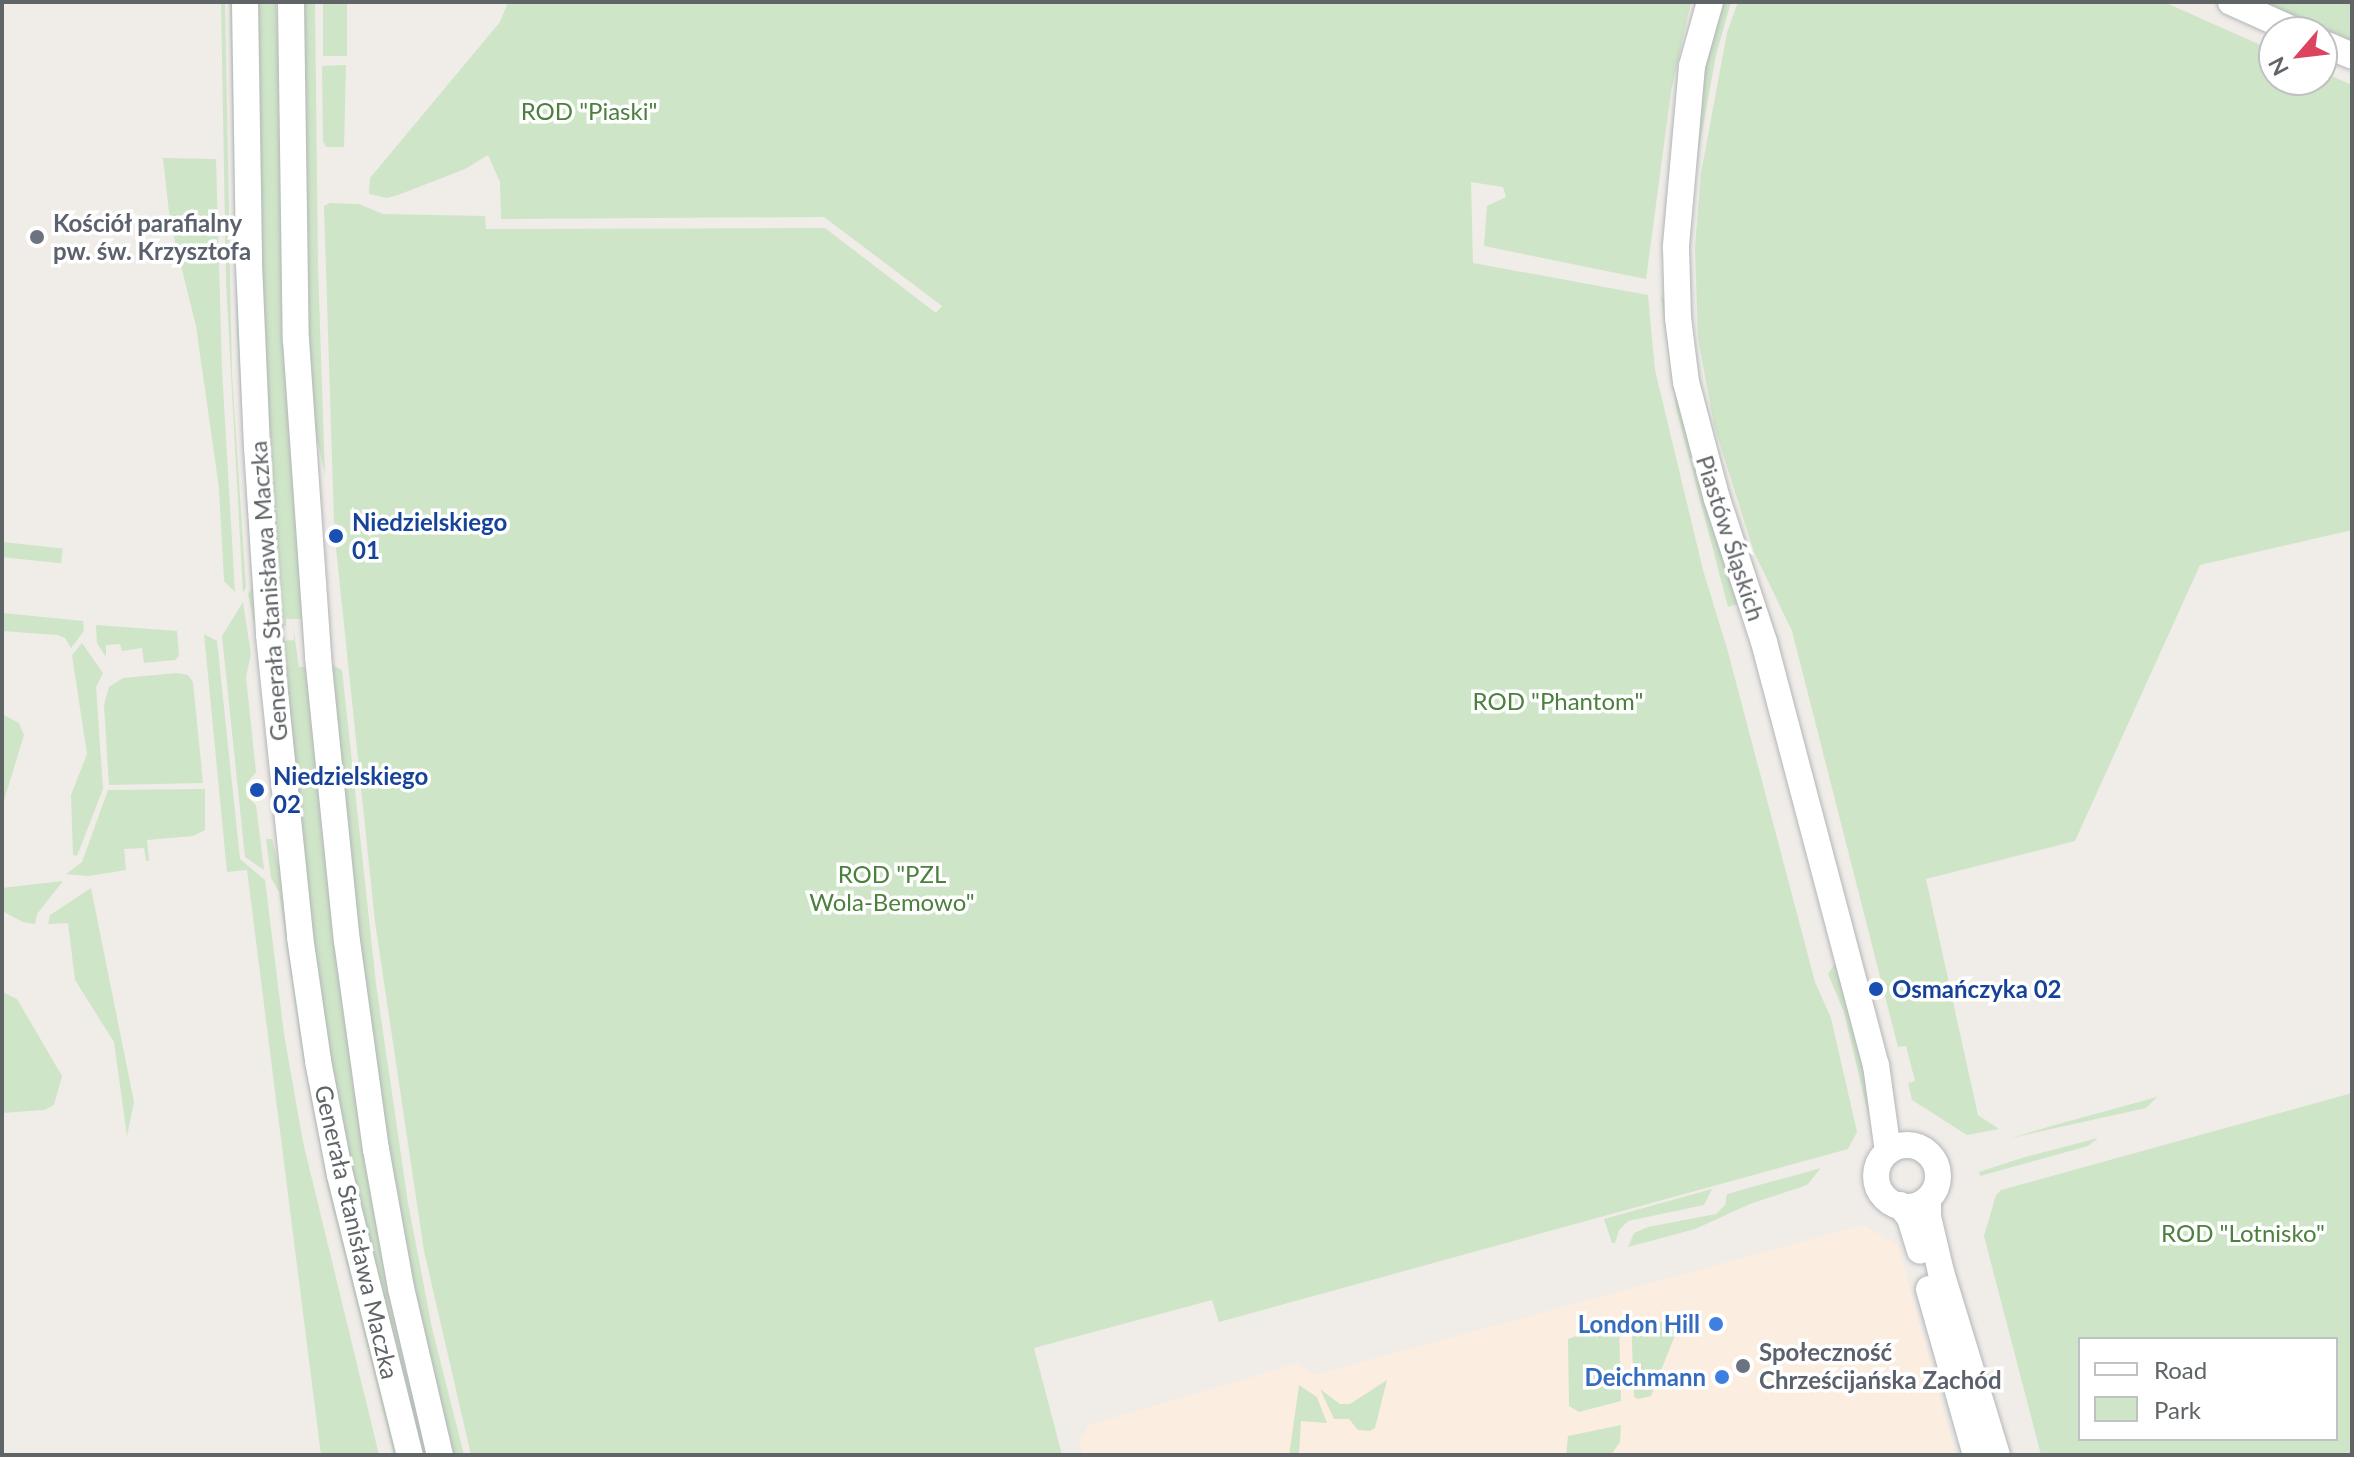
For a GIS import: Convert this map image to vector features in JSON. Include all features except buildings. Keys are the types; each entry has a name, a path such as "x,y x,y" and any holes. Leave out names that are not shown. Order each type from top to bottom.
{"main road":[{"name":"Generała Stanisława Maczka","path":"245,2 248,235 255,417 271,650 290,846 310,1013 326,1109 410,1455"},
{"name":"Generała Stanisława Maczka","path":"291,2 296,340 318,657 340,877 376,1149 404,1303 440,1455"},
{"name":"Piastów Śląskich","path":"1710,2 1692,66 1676,247 1678,318 1686,382 1717,499 1764,642 1898,1148 1925,1150 1936,1163 1937,1184 1928,1199 1928,1217 1941,1272 1997,1455"},
{"path":"2231,2 2262,16"},
{"path":"1898,1148 1879,1165 1878,1182 1885,1197 1900,1205 1917,1205 1928,1199"},
{"path":"1900,1205 1914,1231 1976,1455"}],"shaded area":[{"path":"1863,1225 1898,1245 1956,1455 1082,1455 1080,1441 1089,1425 1298,1363 1314,1375"}],"green space":[{"path":"221,2 225,2 232,375 246,587 243,593 226,282"},
{"path":"230,2 234,2 259,627 255,628 248,594 252,588 237,334"},
{"path":"256,2 276,2 307,650 304,651 301,619 286,619 286,626 279,626 261,308"},
{"path":"303,2 315,2 318,267 325,475 314,425 307,307"},
{"path":"323,2 347,2 347,56 323,56"},
{"path":"508,2 1691,2 1671,92 1646,279 1484,246 1487,206 1506,197 1503,187 1471,182 1473,263 1648,295 1655,370 1703,570 1728,652 1815,982 1831,1018 1857,1132 1848,1149 1219,1322 1212,1300 1034,1348 1062,1455 471,1455 424,1251 375,922 336,548 346,542 345,528 334,523 324,206 330,203 359,204 383,214 485,216 486,229 825,228 936,313 942,306 824,217 501,219 500,182 488,155 465,169 398,195 387,198 369,194 370,178 500,22"},
{"path":"1718,2 1731,2 1716,55 1694,177 1686,256 1697,90"},
{"path":"1738,2 2164,2 2258,44 2258,96 2338,96 2338,79 2352,85 2352,530 2200,565 2075,841 1926,879 1978,1115 1999,1129 1967,1135 1912,1100 1908,1083 1915,1081 1906,1046 1898,1047 1792,631 1754,552 1714,425 1698,338 1695,248 1701,173 1727,33"},
{"path":"2263,2 2352,2 2352,41 2338,35 2338,16 2295,16"},
{"path":"346,65 344,147 326,147 323,141 322,66"},
{"path":"163,158 216,159 222,370 235,592 224,581 219,488 196,326 170,221"},
{"path":"1661,296 1667,301 1744,602 1728,607 1676,408"},
{"path":"2,542 63,548 61,563 2,557"},
{"path":"243,602 251,654 246,677 256,772 246,784 247,797 256,805 264,870 245,857 222,636"},
{"path":"2,613 83,621 84,631 71,648 65,638 57,635 2,631"},
{"path":"96,625 177,631 179,656 175,660 144,663 142,648 122,651 120,644 106,645 106,657 97,643"},
{"path":"293,626 299,667 308,667 430,1455 421,1455 336,1101 317,978 281,641 294,640"},
{"path":"204,634 217,641 240,859 265,880 284,1034 303,1142 379,1455 321,1455 247,870 227,872"},
{"path":"82,643 103,673 96,687 103,789 77,856 73,855 71,795 87,754 72,655"},
{"path":"330,664 342,670 376,984 408,1203 432,1328 464,1455 451,1455 405,1254 365,991"},
{"path":"177,673 188,675 193,682 203,783 109,785 104,705 109,687 123,678"},
{"path":"2,714 19,723 24,735 2,807"},
{"path":"205,789 205,830 193,836 147,840 149,861 146,861 144,848 124,849 126,870 89,876 66,874 82,862 108,790"},
{"path":"266,839 272,839 283,883 398,1455 394,1455 328,1189 301,1046 279,892 271,878"},
{"path":"63,881 37,914 35,924 23,922 2,911 2,888"},
{"path":"91,888 134,1102 127,1136 114,1042 75,980 68,923 48,924 50,915"},
{"path":"1839,957 1875,1112 1868,1114 1844,1012 1828,974"},
{"path":"2,992 17,999 62,1076 54,1105 44,1110 2,1113"},
{"name":"ROD \"Lotnisko\"","path":"2352,1093 2352,1455 2041,1455 1984,1236 1996,1195 2001,1190"},
{"path":"2157,1097 2146,1108 2011,1138 2055,1125"},
{"path":"2098,1138 2088,1146 1980,1176 1979,1172 2025,1157"},
{"path":"1821,1168 1807,1185 1750,1204 1695,1229 1628,1247 1634,1233 1648,1227 1716,1214 1725,1205 1727,1194"},
{"path":"1712,1189 1704,1205 1628,1221 1619,1230 1615,1243 1612,1243 1604,1219"},
{"path":"1631,1317 1658,1322 1681,1320 1651,1396 1638,1399 1634,1397"},
{"path":"1619,1320 1621,1401 1579,1412 1569,1406 1568,1339"},
{"path":"1387,1380 1375,1428 1370,1431 1358,1430 1349,1419 1334,1419 1320,1389 1340,1404 1350,1404"},
{"path":"1299,1385 1317,1397 1327,1423 1301,1421 1299,1455 1289,1455"},
{"path":"1621,1425 1620,1442 1611,1455 1566,1455 1568,1436"}],"place":[{"name":"Kościół parafialny pw. św. Krzysztofa","path":"37,237"},
{"name":"Niedzielskiego 01","path":"336,536"},
{"name":"Niedzielskiego 02","path":"257,790"},
{"name":"Osmańczyka 02","path":"1876,989"},
{"name":"London Hill","path":"1716,1324"},
{"name":"Społeczność Chrześcijańska Zachód","path":"1743,1366"},
{"name":"Deichmann","path":"1722,1377"}],"park label":[{"name":"ROD \"Piaski\"","path":"589,111"},
{"name":"ROD \"Phantom\"","path":"1558,701"},
{"name":"ROD \"PZL Wola-Bemowo\"","path":"892,888"}]}
